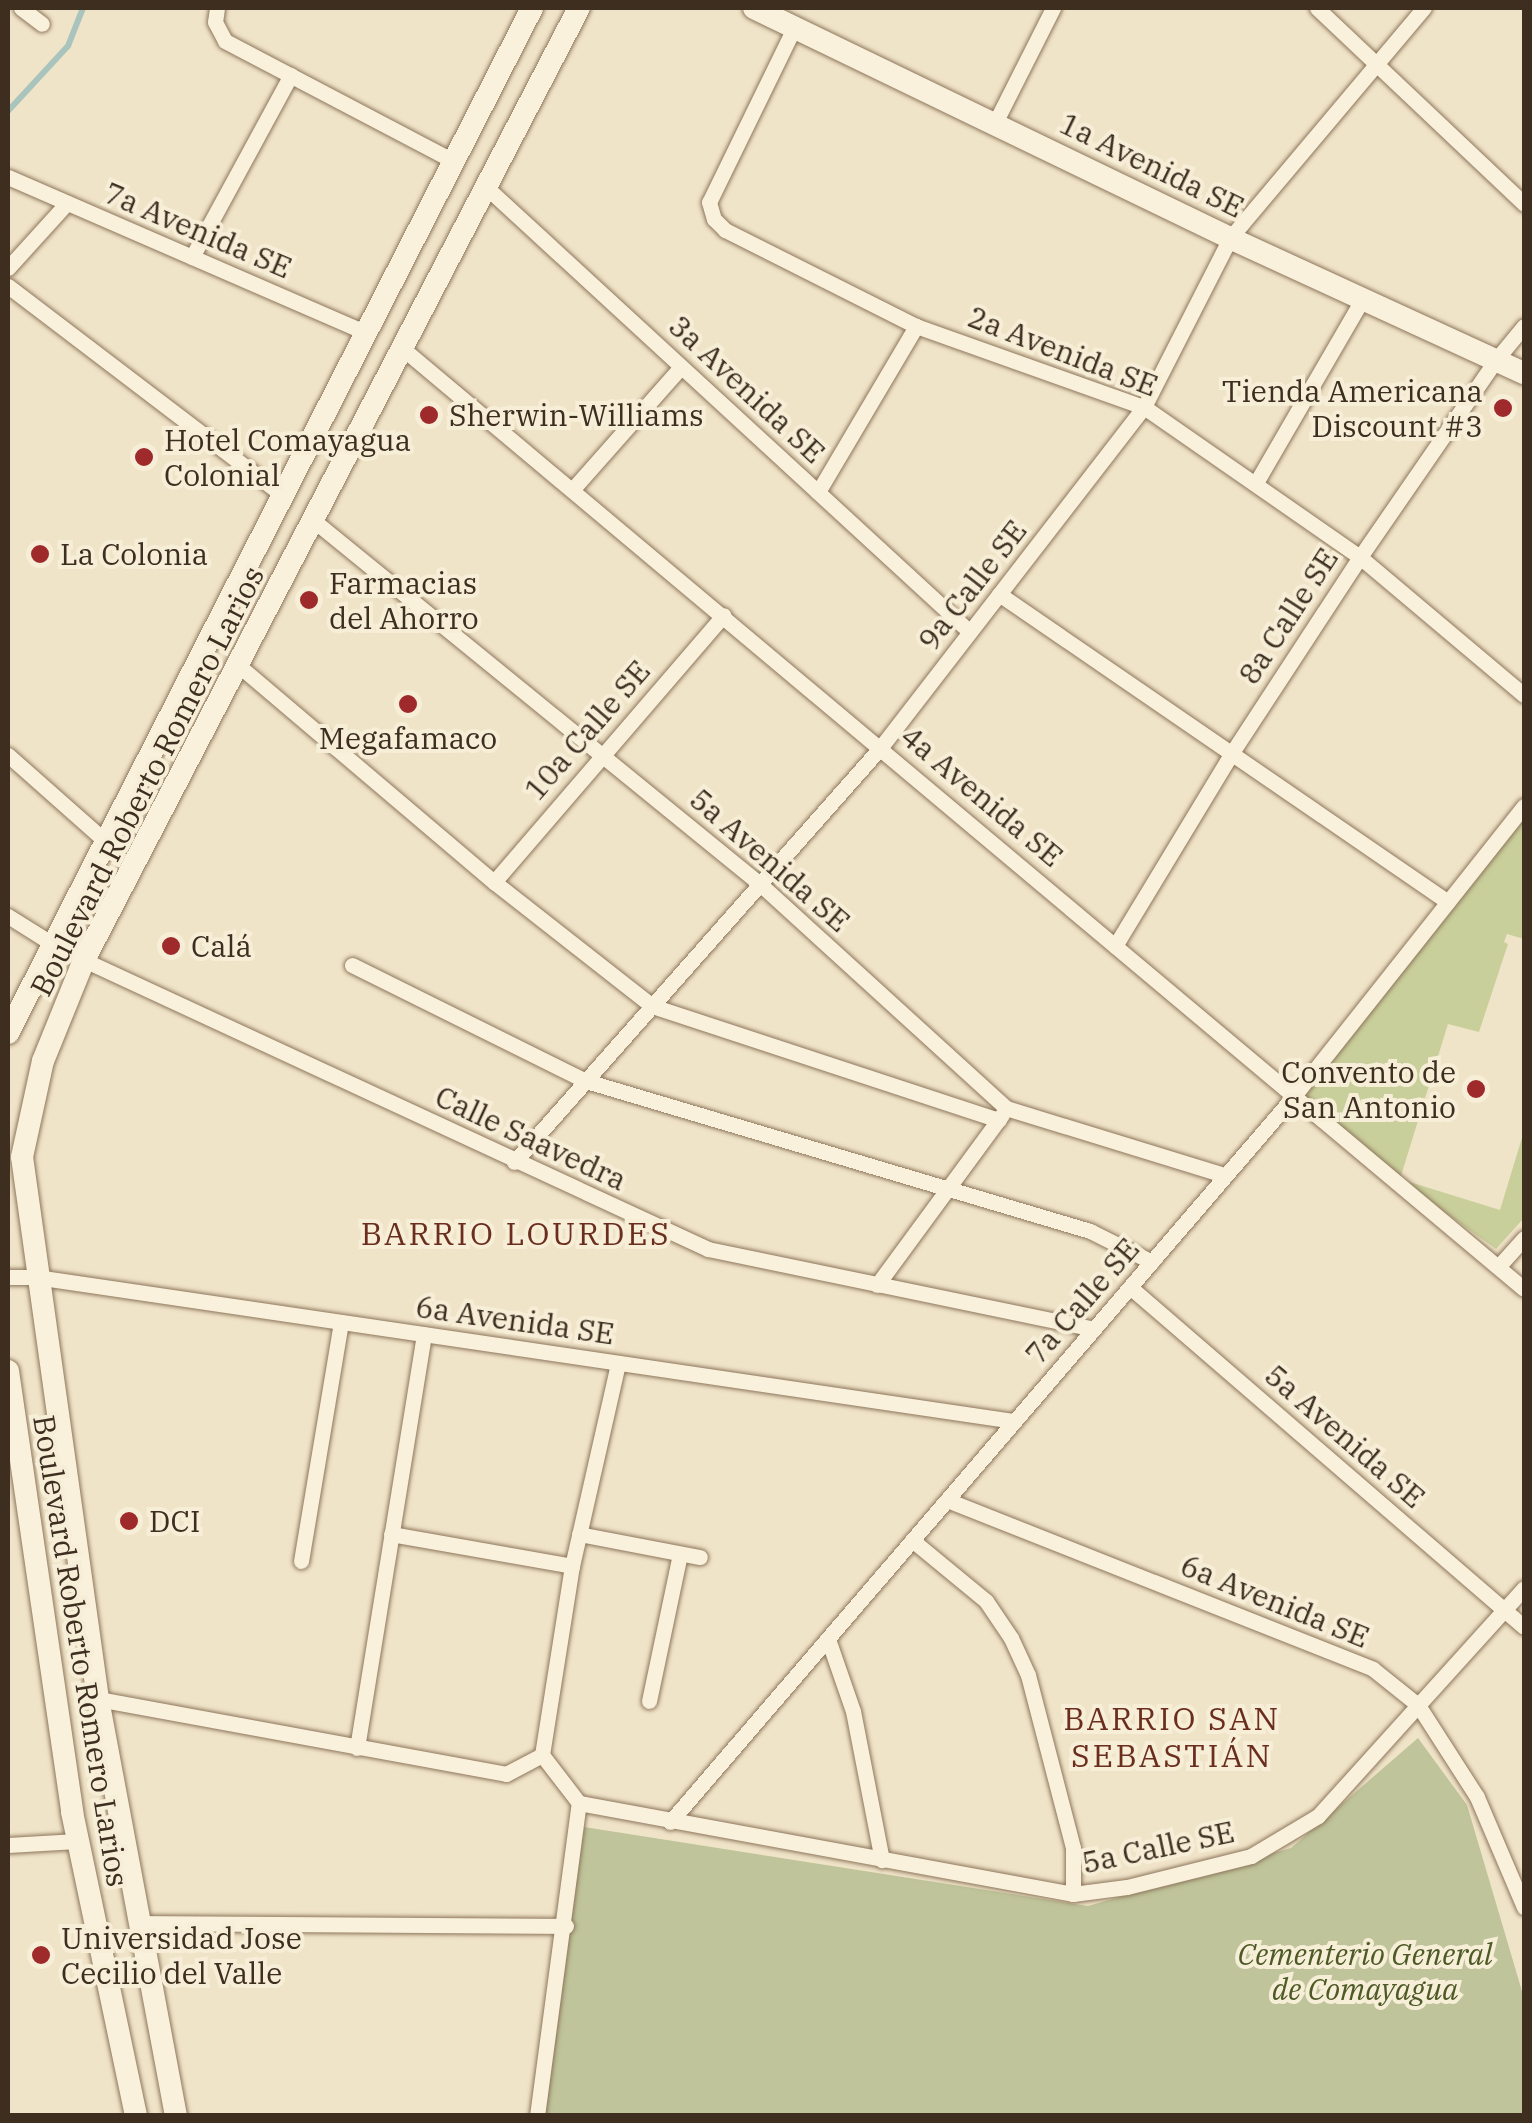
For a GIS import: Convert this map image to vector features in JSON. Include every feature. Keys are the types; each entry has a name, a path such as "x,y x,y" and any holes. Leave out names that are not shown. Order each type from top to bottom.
{"main road":[{"name":"Boulevard Roberto Romero Larios","path":"8,1033 50,943 532,8"},
{"name":"Boulevard Roberto Romero Larios","path":"176,2116 98,1698 22,1158 43,1061 84,960 579,8"},
{"name":"1a Avenida SE","path":"754,8 996,121 1230,238 1524,373"},
{"name":"Boulevard Roberto Romero Larios","path":"8,1371 77,1841 136,2116"}],"street":[{"path":"21,8 42,24"},
{"path":"217,8 218,32 225,41 455,162"},
{"path":"996,121 1053,8"},
{"path":"1318,8 1524,204"},
{"name":"9a Calle SE","path":"514,1162 882,747 1144,407 1230,238 1424,8"},
{"name":"2a Avenida SE","path":"794,26 709,202 714,219 725,230 916,326 1144,407 1258,481 1360,556 1524,695"},
{"path":"192,257 291,75"},
{"name":"7a Avenida SE","path":"8,177 366,332"},
{"name":"3a Avenida SE","path":"486,187 970,632"},
{"path":"8,268 67,203"},
{"path":"8,286 282,495"},
{"path":"1258,481 1362,300"},
{"path":"818,492 916,326"},
{"name":"8a Calle SE","path":"1115,946 1233,750 1360,556 1495,361 1524,326"},
{"name":"4a Avenida SE","path":"402,348 1524,1289"},
{"path":"572,490 682,366"},
{"name":"5a Avenida SE","path":"313,520 760,884 1003,1114 1224,1175"},
{"path":"999,594 1233,750 1448,902"},
{"name":"10a Calle SE","path":"494,882 600,754 724,616"},
{"path":"238,665 494,882 652,1006 1003,1114 877,1284"},
{"path":"8,755 104,840"},
{"name":"7a Calle SE","path":"670,1822 1294,1096 1524,806"},
{"path":"8,916 50,943"},
{"name":"Calle Saavedra","path":"84,960 708,1250 1094,1329"},
{"path":"352,965 586,1080 1090,1231 1152,1262"},
{"path":"1498,1267 1524,1238"},
{"name":"6a Avenida SE","path":"8,1276 36,1277 1014,1422"},
{"name":"5a Avenida SE","path":"1130,1287 1524,1627"},
{"path":"301,1561 341,1322"},
{"path":"356,1748 424,1334"},
{"path":"537,2116 566,1926 579,1802 542,1756 572,1566 618,1363"},
{"name":"6a Avenida SE","path":"946,1500 1373,1669 1418,1705 1477,1797 1524,1907"},
{"path":"390,1534 572,1566"},
{"path":"579,1534 700,1557"},
{"path":"912,1540 986,1601 1011,1638 1028,1675 1074,1848 1072,1894"},
{"path":"648,1701 680,1554"},
{"name":"5a Calle SE","path":"579,1802 1072,1894 1127,1887 1251,1856 1318,1816 1524,1588"},
{"path":"828,1638 853,1710 882,1860"},
{"path":"98,1698 506,1774 542,1756"},
{"path":"8,1846 77,1841"},
{"path":"139,1923 566,1926"}],"green space":[{"path":"1524,813 1524,939 1507,934 1504,942 1508,944 1479,1032 1448,1024 1400,1179 1500,1210 1524,1131 1524,1218 1496,1249 1400,1180 1302,1095"},
{"name":"Cementerio General de Comayagua","path":"1418,1738 1467,1805 1524,1998 1524,2115 545,2116 584,1827 1088,1906 1291,1848"}],"waterway":[{"path":"8,111 68,46 83,8"}],"place":[{"name":"Tienda Americana Discount #3","path":"1503,408"},
{"name":"Sherwin-Williams","path":"429,415"},
{"name":"Hotel Comayagua Colonial","path":"144,457"},
{"name":"La Colonia","path":"40,554"},
{"name":"Farmacias del Ahorro","path":"309,600"},
{"name":"Megafamaco","path":"408,704"},
{"name":"Calá","path":"171,946"},
{"name":"Convento de San Antonio","path":"1476,1089"},
{"name":"DCI","path":"129,1521"},
{"name":"Universidad Jose Cecilio del Valle","path":"41,1955"}],"district":[{"name":"BARRIO LOURDES","path":"516,1233"},
{"name":"BARRIO SAN SEBASTIÁN","path":"1172,1738"}]}
